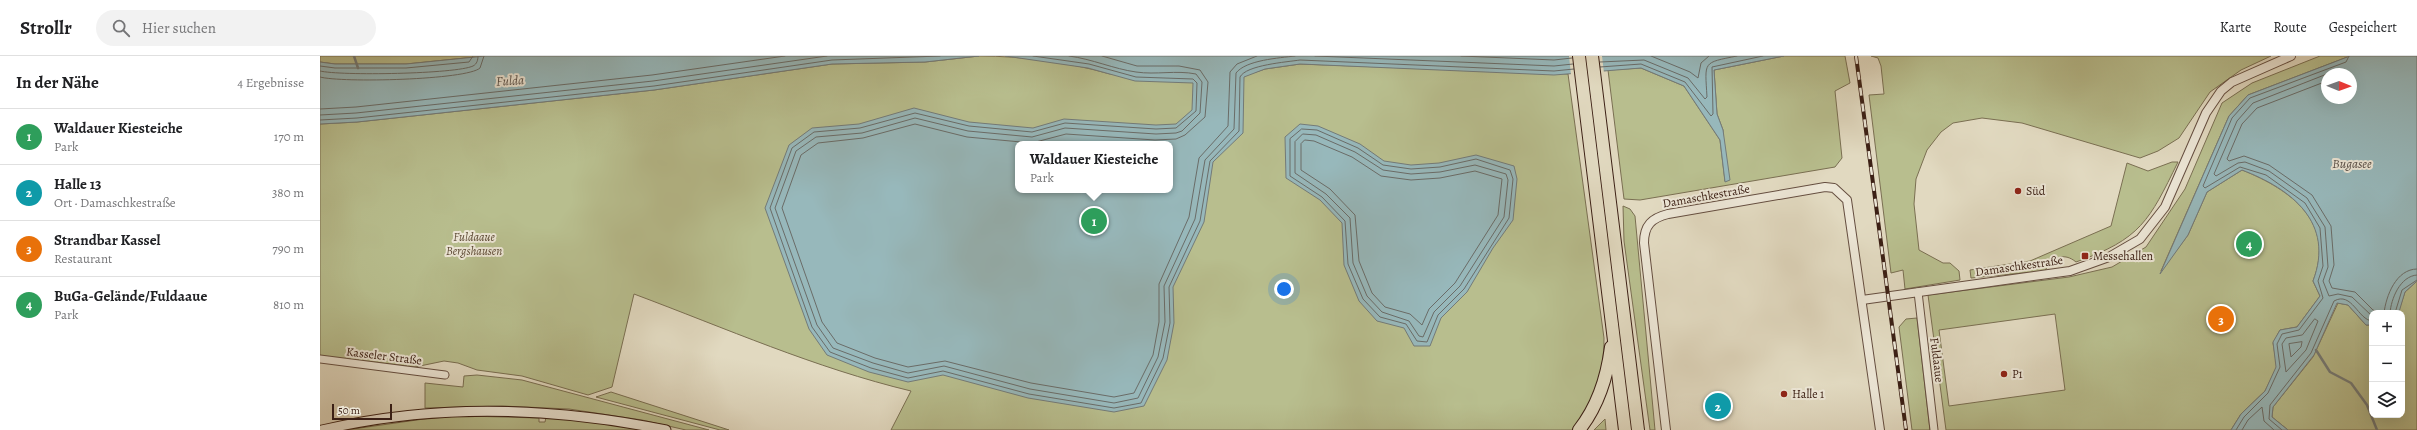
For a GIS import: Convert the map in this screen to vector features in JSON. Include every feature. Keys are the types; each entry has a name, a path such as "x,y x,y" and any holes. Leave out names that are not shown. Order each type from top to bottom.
{"highway":[{"path":"1579,56 1625,430"},
{"path":"1592,56 1638,430"},
{"path":"1579,430 1595,407 1600,396 1609,361 1612,324"}],"main road":[{"path":"322,430 370,421 430,413 502,411 570,414 666,430"}],"street":[{"name":"Damaschkestraße","path":"1862,300 2070,271 2109,257 2140,238 2165,207 2206,113 2220,91 2232,82 2291,56"},
{"name":"Damaschkestraße","path":"1666,430 1644,243 1646,228 1654,219 1668,214 1815,188 1834,188 1847,200 1880,430"},
{"name":"Fuldaaue","path":"1918,292 1934,430"},
{"name":"Kasseler Straße","path":"320,359 444,375"}],"green space":[{"path":"320,56 485,56 406,64 335,64 320,62"},
{"name":"Fuldaaue Bergshausen","path":"979,56 1045,60 1110,74 1256,72 1265,69 1300,64 1568,74 1604,338 1604,351 1597,387 1587,409 1572,430 891,430 911,391 875,382 805,359 634,294 612,387 588,395 522,376 477,370 458,363 444,361 415,367 320,356 320,124 357,122 654,90 832,64 925,62"},
{"path":"1784,56 1845,56 1850,83 1835,91 1842,158 1835,167 1640,200 1624,199 1608,70 1641,68 1684,86 1720,140 1725,181 1723,130 1717,114 1714,70"},
{"path":"1871,56 2271,56 2241,70 2210,92 2179,138 2158,151 2140,158 2022,123 1982,118 1953,123 1941,132 1927,150 1916,179 1914,204 1919,250 1943,263 1950,263 1959,271 1960,280 1905,289 1903,270 1891,273 1869,95 1884,94 1881,66 1878,58"},
{"path":"2320,56 2350,56 2248,95 2229,116 2161,271 2188,235 2207,192 2242,170 2260,178 2293,199 2305,211 2314,226 2319,242 2319,260 2313,281 2320,296 2297,327 2280,330 2273,343 2277,367 2265,391 2241,414 2231,430 1946,430 1928,295 2069,277 2112,267 2146,247 2185,189 2222,103 2252,83","holes":["2055,314 2065,390 1949,406 1939,330"]},
{"path":"2172,162 2178,162 2150,214 2129,236 2115,245 2098,254 2076,262 2067,257 2055,259 2045,271 1971,278 1970,270 2030,261 2111,226 2127,163 2148,171"},
{"path":"1623,206 1630,209 1635,216 1655,430 1650,430 1624,241"},
{"path":"2417,281 2417,430 2288,430 2272,417 2273,407 2313,357 2338,303 2348,305 2366,325 2369,325 2369,418 2405,418 2405,310 2399,310 2405,292"},
{"path":"1917,318 1930,430 1912,430 1899,327 1906,319"},
{"path":"477,375 522,380 709,430 686,430 642,420 569,409 502,406 425,408 425,383 463,387 464,376"},
{"path":"611,392 729,430 720,430 596,397"},
{"path":"466,416 539,418 539,422 545,422 546,417 590,421 642,430 346,430 431,418"},
{"path":"1605,419 1606,430 1594,430"}],"water":[{"name":"Fulda","path":"485,56 979,56 925,62 832,64 654,90 357,122 320,124 320,62 335,64 406,64"},
{"path":"1005,56 1784,56 1714,70 1717,114 1723,130 1730,180 1725,182 1720,140 1684,86 1641,68 1554,75 1300,64 1265,69 1244,77 1243,133 1213,162 1204,222 1173,287 1174,323 1167,360 1144,406 1114,412 1028,398 943,375 908,382 869,372 827,355 809,329 765,208 789,145 812,128 859,124 914,108 969,122 1033,128 1064,119 1156,125 1176,124 1192,110 1193,83 1135,81 1088,68"},
{"name":"Bugasee","path":"2350,56 2417,56 2417,281 2405,292 2400,310 2369,310 2369,325 2366,325 2348,305 2337,303 2314,355 2273,407 2272,417 2288,430 2231,430 2241,414 2265,391 2276,367 2273,342 2280,330 2297,327 2320,296 2313,281 2318,260 2318,242 2313,225 2304,211 2292,198 2277,187 2242,170 2207,192 2188,235 2160,274 2229,116 2248,95"},
{"path":"1300,124 1318,126 1360,144 1384,161 1411,165 1439,163 1476,155 1514,166 1517,179 1513,220 1493,248 1467,292 1441,318 1430,346 1414,346 1404,328 1377,321 1359,301 1344,265 1342,223 1320,200 1286,178 1285,137"}],"pier":[{"path":"1569,56 1602,56 1604,73 1571,75"}],"waterway":[{"path":"354,56 358,68"},
{"path":"2316,350 2330,372 2351,383 2367,405 2377,430"}],"railway":[{"path":"1856,56 1906,430"}],"place":[{"name":"Süd","path":"2018,191"},
{"name":"Waldauer Kiesteiche","path":"1094,221"},
{"name":"BuGa-Gelände/Fuldaaue","path":"2249,244"},
{"name":"Messehallen","path":"2085,256"},
{"name":"Strandbar Kassel","path":"2221,319"},
{"name":"P1","path":"2004,374"},
{"name":"Halle 1","path":"1784,394"},
{"name":"Halle 13","path":"1718,406"}]}
